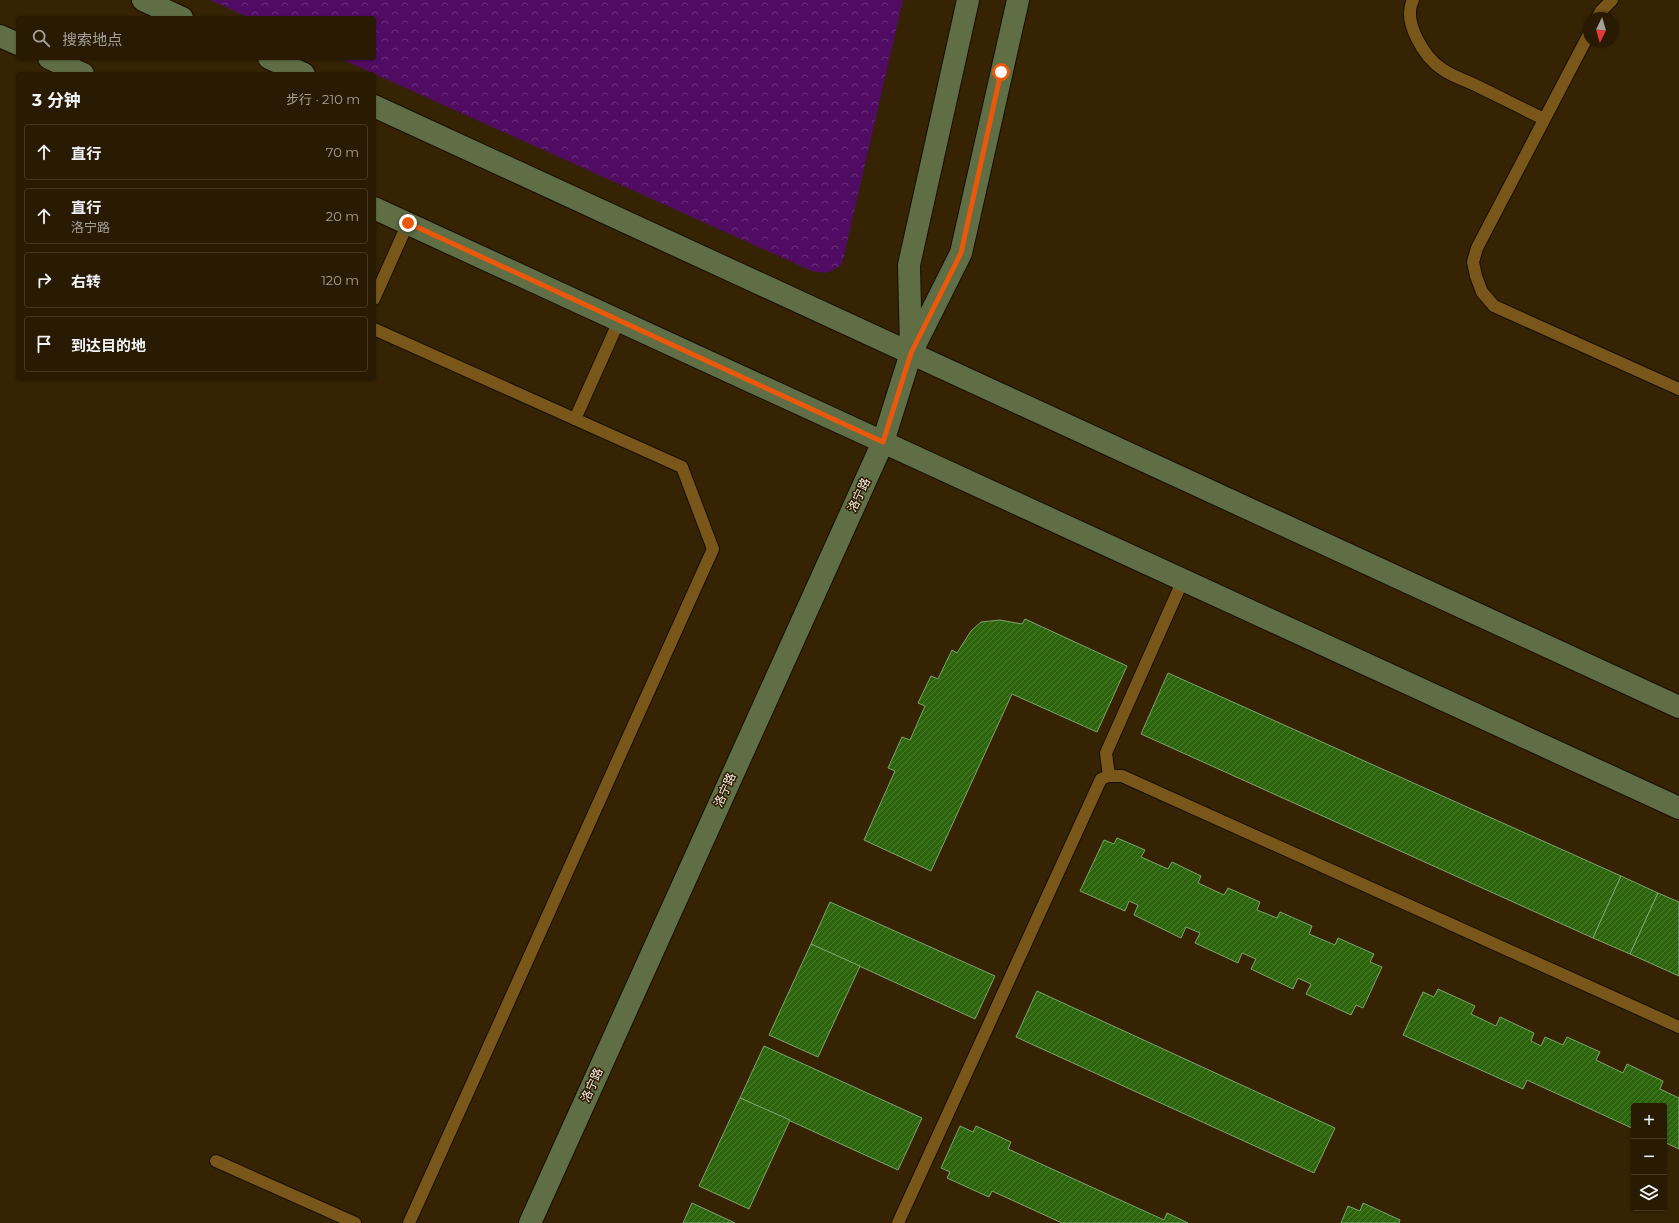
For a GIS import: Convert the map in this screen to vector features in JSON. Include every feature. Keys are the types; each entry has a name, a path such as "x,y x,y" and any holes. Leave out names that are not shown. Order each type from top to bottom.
{"main road":[{"path":"143,0 178,16"},
{"path":"911,353 909,265 968,0"},
{"path":"911,353 961,253 1018,0"},
{"path":"0,36 16,43"},
{"path":"53,60 80,72"},
{"path":"273,60 300,72"},
{"path":"376,107 1679,706"},
{"path":"376,209 1679,808"},
{"name":"洛宁路","path":"530,1223 883,442 911,353"}],"lane":[{"path":"1413,0 1411,4 1410,16 1413,31 1424,50 1441,68 1544,119"},
{"path":"1600,12 1612,0"},
{"path":"1583,45 1477,248 1473,262 1482,292 1494,306 1679,389"},
{"path":"376,294 408,223"},
{"path":"575,419 619,321"},
{"path":"376,330 682,467 713,549 409,1223"},
{"path":"1109,776 1106,754 1183,580"},
{"path":"898,1223 1101,779 1109,776 1122,776 1129,779 1679,1027"},
{"path":"216,1161 355,1223"}],"green space":[{"path":"210,0 903,0 842,264 831,271 824,272 812,271 376,75 376,72 370,72 343,60 376,60 376,16 246,16"}],"building":[{"path":"1025,619 1127,666 1097,732 1012,694 931,871 864,840 895,771 888,768 902,737 910,740 925,706 918,703 931,676 938,679 952,650 957,653 971,631 981,622 1000,620 1022,624"},
{"path":"1168,673 1621,876 1593,938 1141,734"},
{"path":"1117,838 1145,850 1141,857 1168,869 1172,862 1201,876 1198,883 1224,895 1228,888 1260,902 1257,910 1277,918 1280,912 1312,926 1309,934 1335,945 1338,938 1374,954 1370,962 1382,967 1363,1008 1356,1005 1351,1015 1306,994 1311,984 1298,978 1293,989 1251,969 1256,959 1242,953 1238,963 1195,943 1200,933 1186,927 1181,938 1134,915 1138,905 1129,901 1125,911 1080,891 1104,840 1114,844"},
{"path":"1621,876 1658,893 1630,954 1593,938"},
{"path":"1658,893 1679,902 1679,976 1630,954"},
{"path":"830,902 995,976 975,1019 811,944"},
{"path":"811,944 860,966 818,1057 769,1035"},
{"path":"1438,989 1475,1006 1471,1014 1496,1026 1500,1017 1534,1033 1531,1041 1541,1046 1545,1037 1563,1045 1567,1037 1600,1052 1596,1060 1623,1073 1627,1064 1663,1081 1660,1089 1679,1098 1679,1149 1667,1143 1667,1103 1631,1103 1631,1128 1527,1080 1523,1089 1403,1035 1423,992 1434,997"},
{"path":"1037,991 1335,1128 1314,1173 1016,1037"},
{"path":"764,1046 922,1118 898,1170 740,1098"},
{"path":"740,1098 790,1120 749,1209 699,1186"},
{"path":"960,1126 973,1132 976,1126 1011,1142 1008,1149 1164,1220 1167,1213 1188,1223 1062,1223 992,1191 989,1197 947,1178 950,1172 941,1168"},
{"path":"692,1203 735,1223 683,1223"},
{"path":"1363,1203 1400,1220 1399,1223 1341,1223 1348,1206 1360,1211"}],"route":[{"path":"408,223 883,442 911,353 961,253 1001,72"}]}
